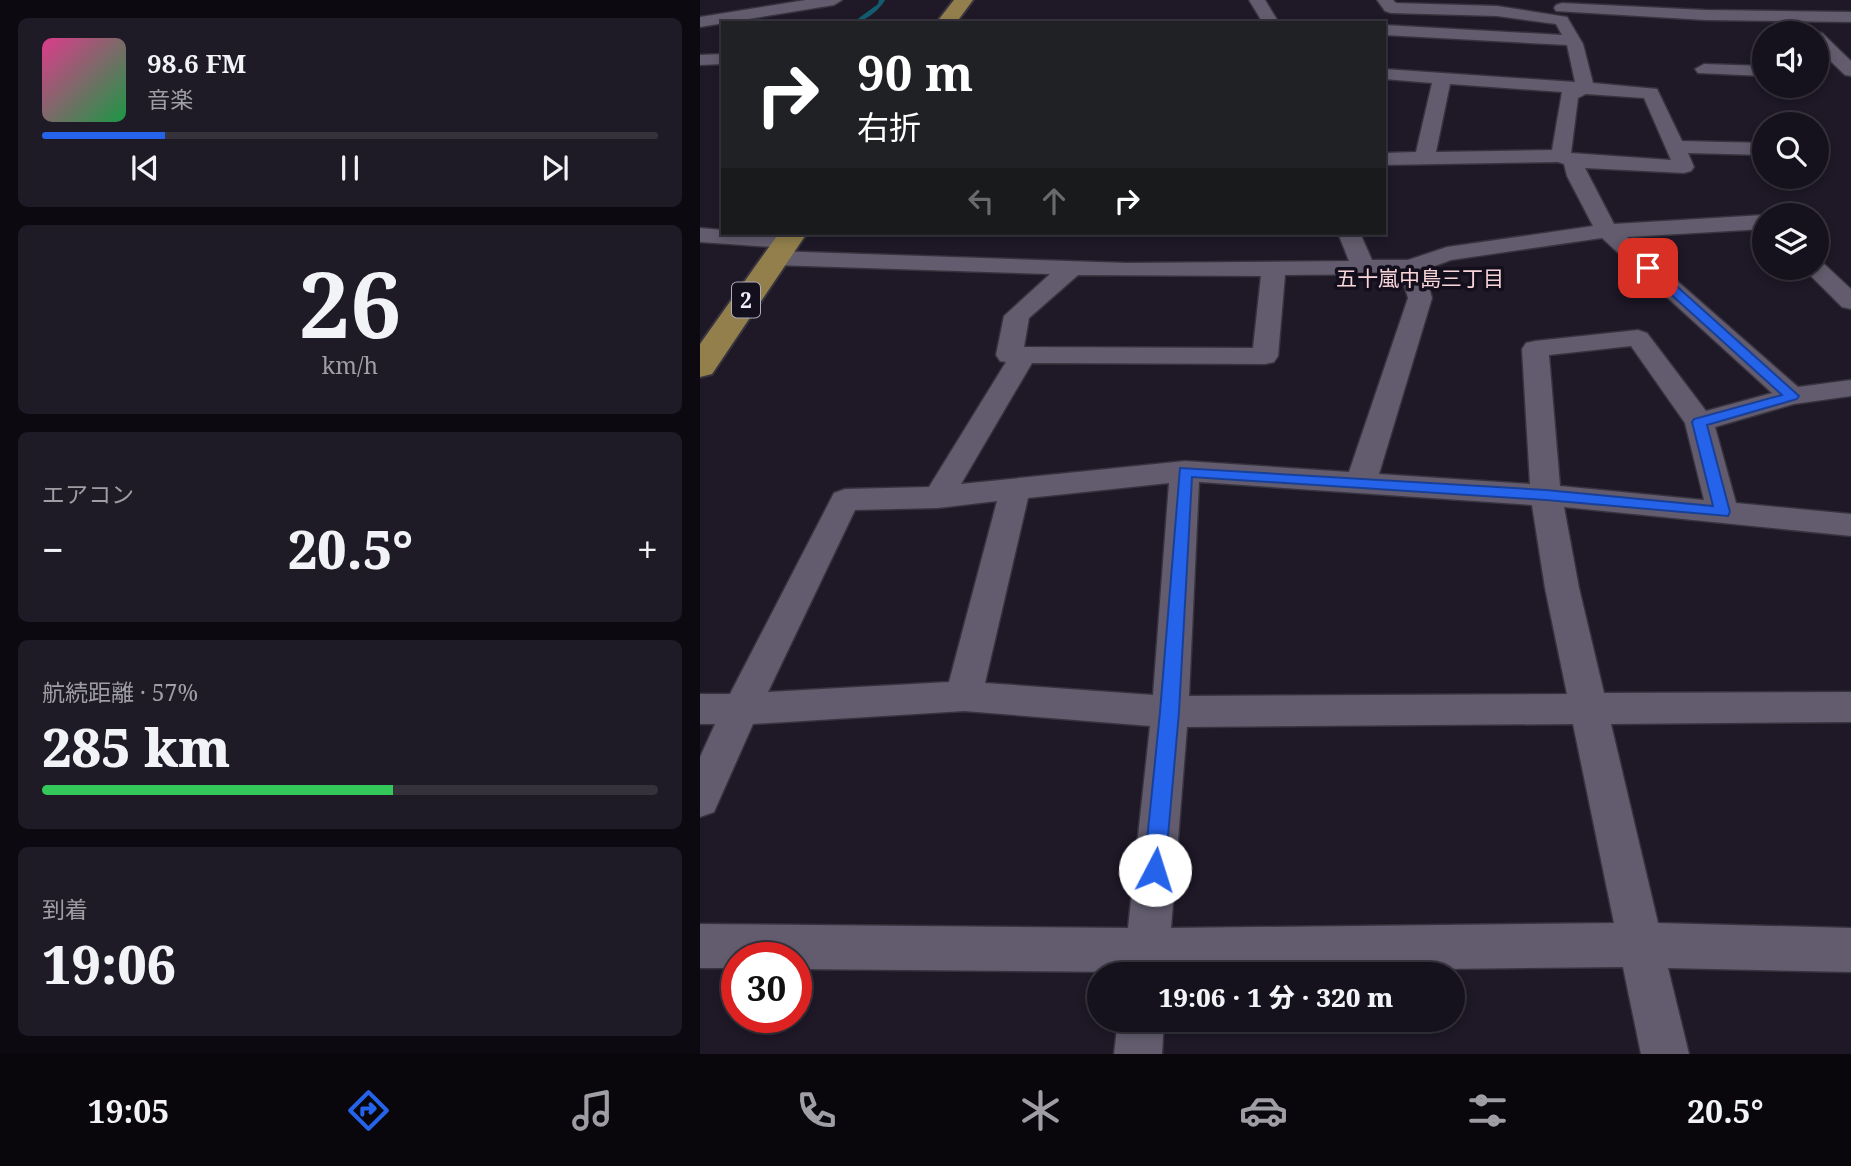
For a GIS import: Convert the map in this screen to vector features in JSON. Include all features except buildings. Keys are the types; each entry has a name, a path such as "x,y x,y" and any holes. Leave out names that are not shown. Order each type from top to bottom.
{"main road":[{"path":"948,21 964,0"},
{"name":"2","path":"700,367 785,244"}],"street":[{"path":"700,22 834,0"},
{"path":"1257,0 1270,21"},
{"path":"1777,0 1799,21"},
{"path":"1575,41 1390,30 1388,4 1457,4 1704,15 1851,17"},
{"path":"1560,9 1575,41 1585,87"},
{"path":"1654,13 1669,29"},
{"path":"1704,15 1717,34"},
{"path":"1829,50 1851,73"},
{"path":"700,60 721,60"},
{"path":"1704,69 1752,71"},
{"path":"1829,74 1851,73"},
{"path":"1386,74 1651,93 1684,167 1567,159 1386,159"},
{"path":"1424,160 1442,79"},
{"path":"1585,87 1569,96 1567,159 1607,231 1792,396"},
{"path":"1675,147 1752,149"},
{"path":"700,235 1072,268 1410,267 1447,254 1607,231 1752,223"},
{"path":"1350,235 1363,267"},
{"path":"1360,482 1420,298 1410,267"},
{"path":"1072,268 1017,316 1009,355 1265,356 1275,268"},
{"path":"1828,280 1851,302"},
{"path":"1665,1054 1562,588 1546,495 1535,349 1638,338 1699,422 1723,512"},
{"path":"938,497 1024,355"},
{"path":"1699,422 1792,396 1851,388"},
{"path":"1146,962 1170,712 1185,471"},
{"path":"700,799 741,709 845,500 938,497 1185,471 1546,495 1851,525"},
{"path":"964,696 1014,490"},
{"path":"700,709 964,696 1170,712 1851,707"},
{"path":"700,946 1146,962 1641,945 1851,950"},
{"path":"1138,1054 1140,1032"}],"waterway":[{"path":"858,21 880,5 882,0"}],"district":[{"name":"五十嵐中島三丁目","path":"1420,278"}],"route":[{"path":"1155,870 1170,712 1185,471 1546,495 1723,512 1699,422 1792,396 1648,268"}]}
